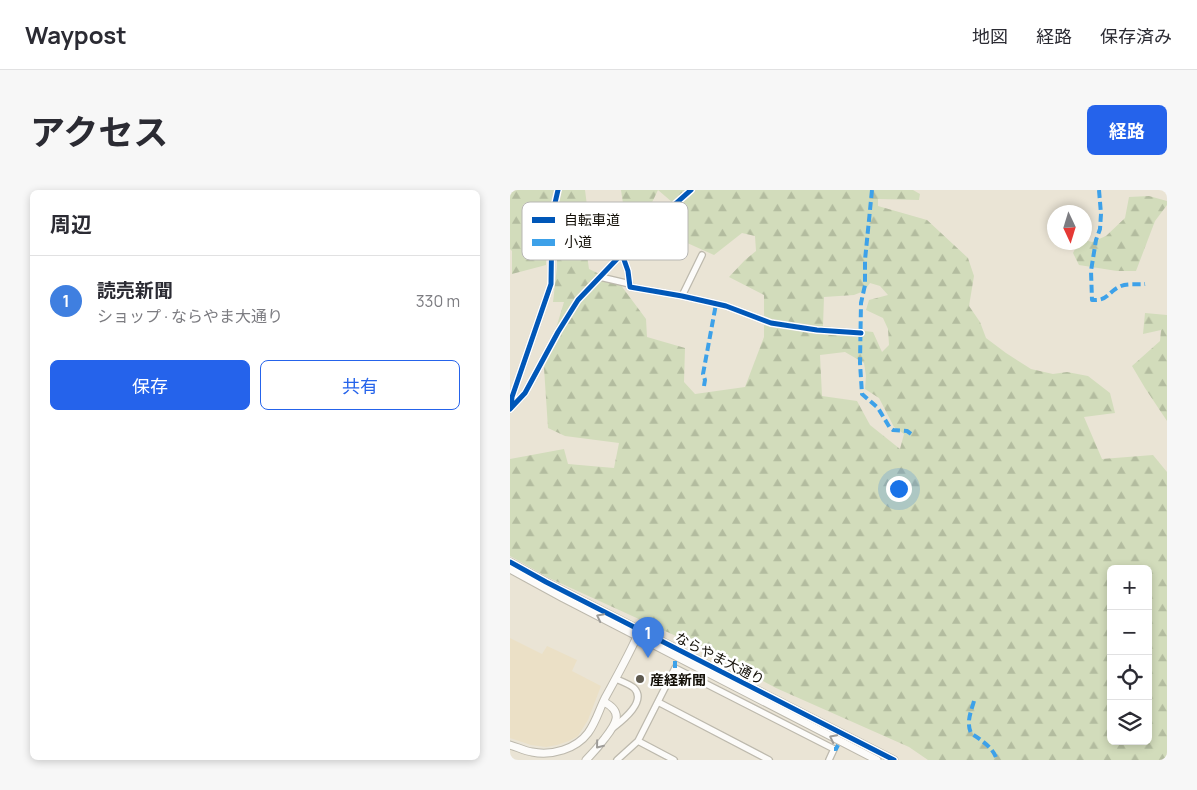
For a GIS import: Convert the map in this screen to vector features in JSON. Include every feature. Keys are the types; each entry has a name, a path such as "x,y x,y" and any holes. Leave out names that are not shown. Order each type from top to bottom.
{"street":[{"path":"678,202 691,190"},
{"path":"682,296 702,255"},
{"path":"510,409 512,397 551,284 551,260"},
{"path":"510,409 525,393 558,332 578,300 616,260"},
{"path":"624,260 630,287 726,306 772,323 817,330 860,333"},
{"path":"600,277 630,284"},
{"name":"ならやま大通り","path":"510,562 877,760"},
{"name":"ならやま大通り","path":"510,569 894,760"},
{"path":"510,745 532,752 552,753 570,748 583,738 595,722 639,633"},
{"path":"618,760 638,741 674,668 834,749 829,760"},
{"path":"586,760 613,728 635,706 638,700 637,693 632,687 616,679"},
{"path":"604,702 610,705 616,713 613,728"},
{"path":"658,702 769,760"},
{"path":"638,741 663,758 674,760"}],"shaded area":[{"path":"510,638 542,654 547,646 577,660 572,671 601,686 588,720 578,736 569,741 546,747 531,745 510,738"}],"green space":[{"path":"510,190 557,190 555,202 522,202 522,260 546,260 546,265 512,274 512,251 510,249"},
{"path":"560,190 585,190 587,202 558,202"},
{"path":"621,190 658,190 652,202 623,202"},
{"path":"658,190 913,190 920,194 919,200 878,199 878,206 927,220 968,258 974,276 969,306 980,322 986,338 1031,369 1053,374 1067,372 1088,376 1110,393 1115,413 1084,417 1102,459 1153,455 1167,472 1167,760 928,760 909,747 776,688 687,641 549,578 510,556 510,459 564,449 568,464 614,468 619,443 565,436 548,428 544,368 564,302 553,302 557,260 588,260 589,269 620,284 646,319 647,337 685,348 684,382 695,394 745,387 764,337 764,295 729,277 756,251 755,236 742,233 714,255 688,243 688,202 672,202","holes":["870,283 880,286 888,295 869,300 866,310 883,318 888,329 889,345 882,352 873,332 823,326 824,297 854,295 864,291","845,352 864,363 865,389 879,398 894,427 904,434 900,449 870,425 857,401 822,396 820,355"]},
{"path":"1149,196 1167,201 1167,205 1155,221 1136,271 1117,271 1079,265 1073,253 1074,250 1092,250 1092,242 1106,236 1125,218 1129,197"},
{"path":"1145,313 1167,315 1167,421 1132,366 1160,341 1161,330 1143,334"}],"marked path":[{"path":"872,190 865,260 865,285 861,303 860,363 862,394 878,408 890,428 907,431 914,436"},
{"path":"1099,190 1101,214 1100,229 1096,240 1091,271 1092,300 1105,298 1116,288 1124,285 1145,284"},
{"path":"704,386 703,374 716,304"},
{"path":"675,661 675,668"},
{"path":"974,701 969,721 971,733 990,748 997,760"},
{"path":"834,749 838,745"}],"cycle path":[{"path":"555,202 558,190"},
{"path":"678,202 691,190"},
{"path":"511,408 512,397 551,284 551,260"},
{"path":"510,409 525,393 558,332 578,300 616,260"},
{"path":"624,260 630,287 726,306 771,323 817,330 861,333"},
{"path":"510,562 894,760"}],"place":[{"name":"読売新聞","path":"648,658"},
{"name":"産経新聞","path":"640,679"}]}
